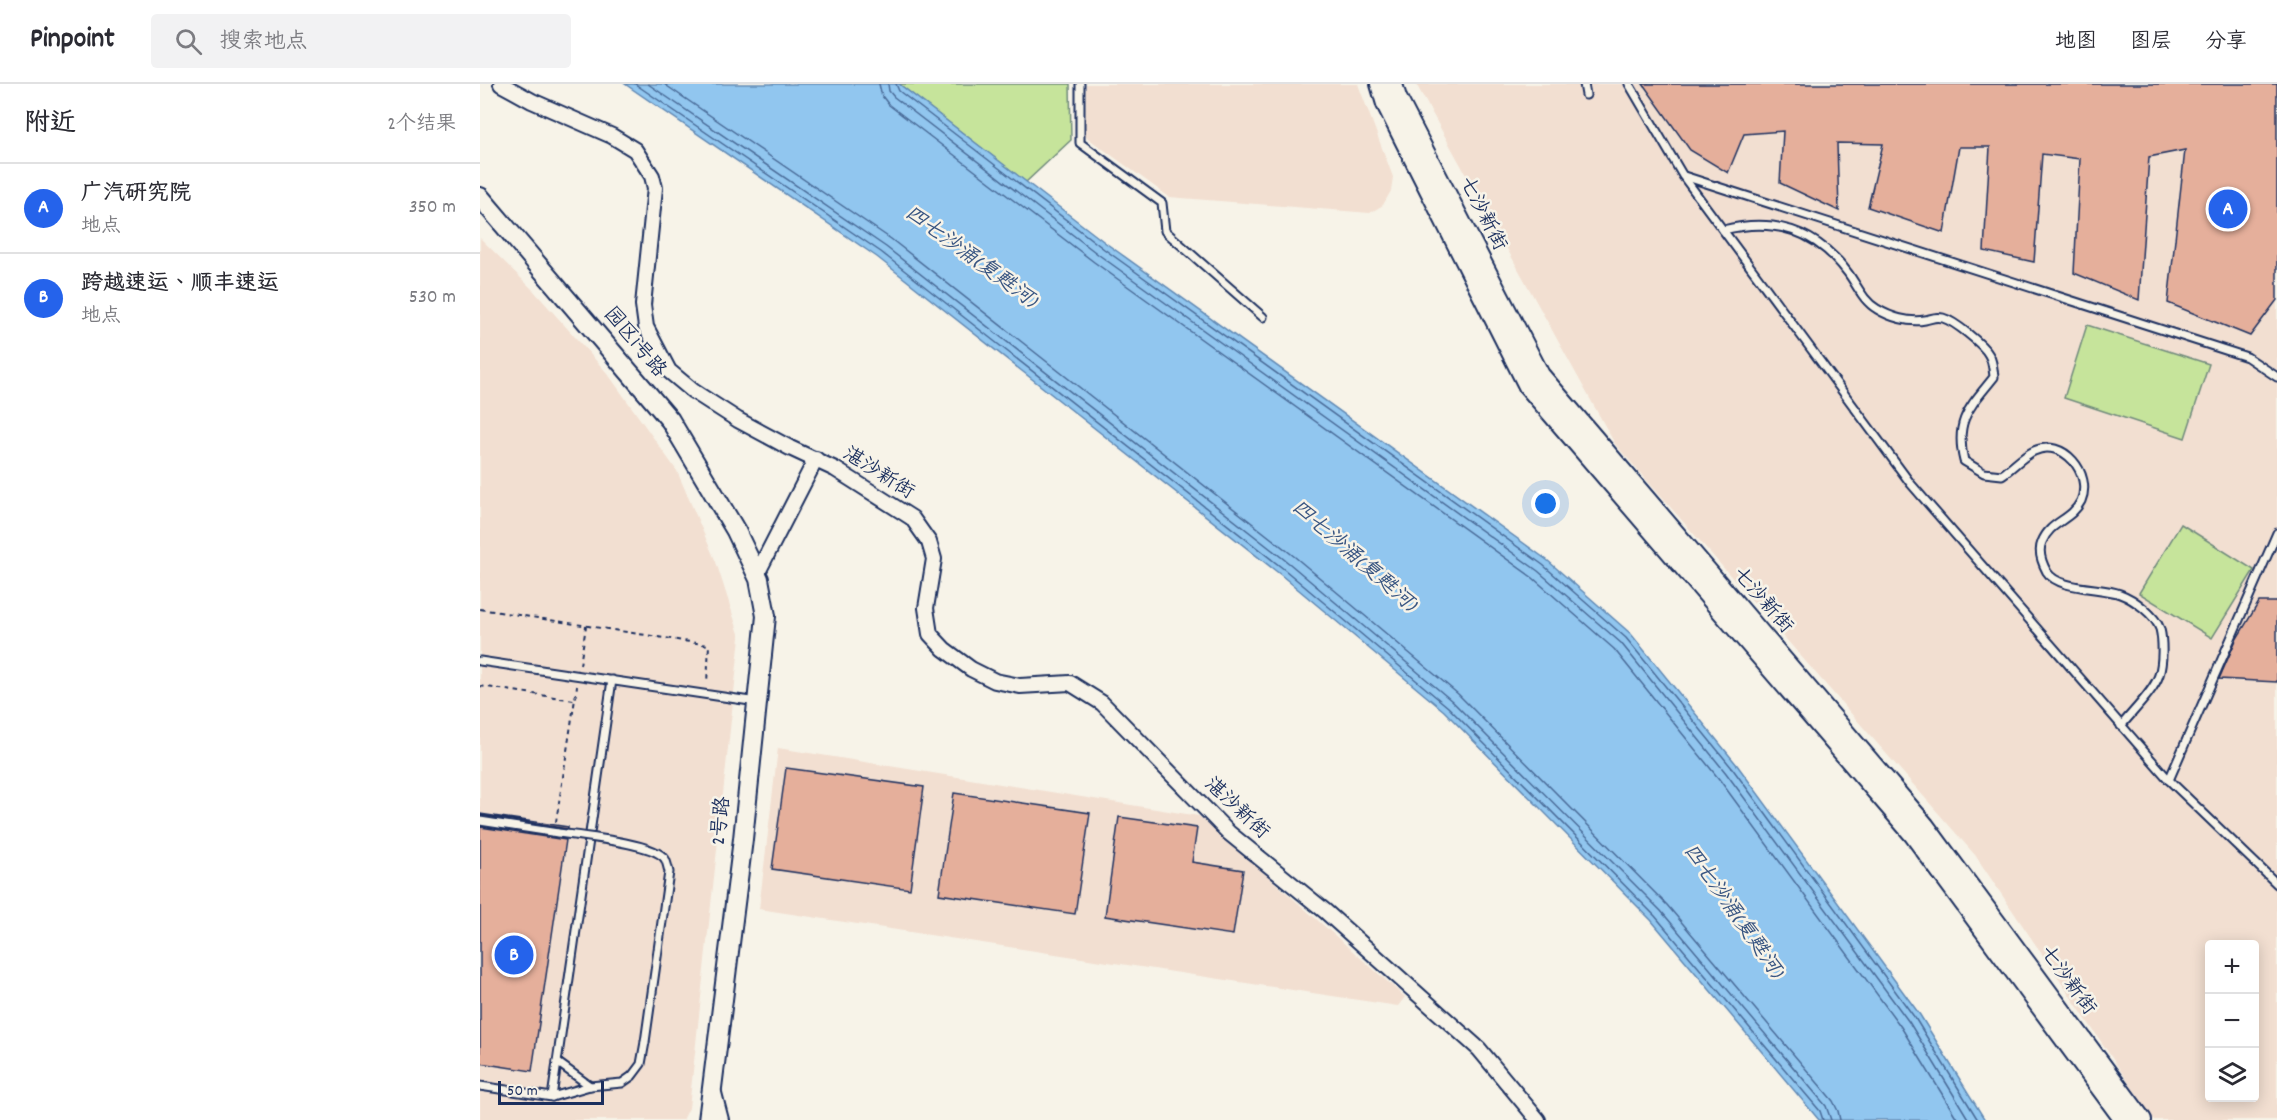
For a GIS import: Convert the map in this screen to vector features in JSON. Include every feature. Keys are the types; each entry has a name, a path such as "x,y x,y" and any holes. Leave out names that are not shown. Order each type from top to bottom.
{"street":[{"name":"湛沙新街","path":"501,84 612,136 636,150 652,176 655,188 643,305 646,327 669,371 693,391 768,437 816,459 912,518 929,542 934,559 926,608 930,634 944,650 971,669 994,681 1020,686 1070,683 1102,703 1229,833 1325,911 1479,1049 1538,1120"},
{"name":"七沙新街","path":"1380,84 1386,104 1528,386 1913,834 2124,1120"},
{"name":"七沙新街","path":"1393,84 1397,98 1540,375 1925,826 2142,1120"},
{"name":"园区1号路","path":"480,197 670,420 736,531"},
{"path":"756,576 816,459"},
{"name":"2号路","path":"708,1120 766,616 759,579 736,531"},
{"path":"696,1120 713,1089"},
{"path":"713,1089 721,1120"}],"lane":[{"path":"1080,84 1080,143 1162,203 1165,231 1263,317"},
{"path":"1584,84 1586,95"},
{"path":"1629,84 1683,176 1911,484 2169,780 2277,884"},
{"path":"1683,176 2247,357 2277,377"},
{"path":"1724,230 1741,226 1775,226 1810,236 1847,272 1873,307 1883,313 1907,320 1944,318 1969,335 1988,353 1993,365 1994,377 1963,420 1960,445 1964,461 1983,472 2002,475 2035,450 2056,448 2068,455 2078,468 2085,483 2083,498 2076,511 2068,518 2053,524 2045,532 2040,545 2042,562 2049,575 2066,583 2120,594 2141,607 2160,628 2159,675 2146,696 2121,726"},
{"path":"2169,780 2277,533"},
{"path":"480,661 757,702"},
{"path":"552,1097 612,680"},
{"path":"480,821 557,829 641,846 655,850 666,859 669,872 645,1042 641,1064 632,1076 622,1083 591,1086 552,1097 480,1086"},
{"path":"557,1062 591,1086"}],"path":[{"path":"480,609 709,645 706,694"},
{"path":"557,829 586,626"},
{"path":"480,686 574,700"}],"shaded area":[{"path":"1086,84 1358,84 1393,177 1391,191 1383,205 1370,213 1169,197 1085,136"},
{"path":"1416,84 2277,84 2277,1120 2154,1120 1975,855 1615,444"},
{"path":"480,238 533,290 608,374 677,471 716,562 740,637 689,1108 683,1120 480,1120"},
{"path":"778,748 1199,816 1405,997 1398,1006 759,909"}],"green space":[{"path":"899,84 1070,84 1071,140 1026,182"},
{"path":"2087,325 2209,364 2185,438 2064,398"},
{"path":"2181,524 2254,570 2212,638 2139,593"}],"water":[{"name":"四七沙涌(复甦河)","path":"625,84 899,84 1107,244 1547,560 1631,634 1737,765 1920,1015 1985,1120 1819,1120 1651,920 1444,711 1281,575 877,257"}],"building":[{"path":"1643,84 2277,84 2277,300 2250,336 2168,303 2185,150 2149,157 2139,300 2074,273 2080,159 2042,154 2034,262 1984,251 1990,147 1959,147 1944,233 1868,207 1883,144 1837,143 1839,211 1780,183 1783,131 1744,134 1728,173 1690,150"},
{"path":"2259,602 2277,602 2277,682 2219,679 2236,640"},
{"path":"786,768 924,787 910,889 772,869"},
{"path":"954,793 1090,813 1075,914 939,894"},
{"path":"480,815 568,827 568,829"},
{"path":"1119,817 1197,828 1192,862 1243,870 1233,935 1105,916"},
{"path":"480,827 566,840 532,1071 480,1063"}],"place":[{"name":"广汽研究院","path":"2228,209"},
{"name":"跨越速运、顺丰速运","path":"514,955"}]}
